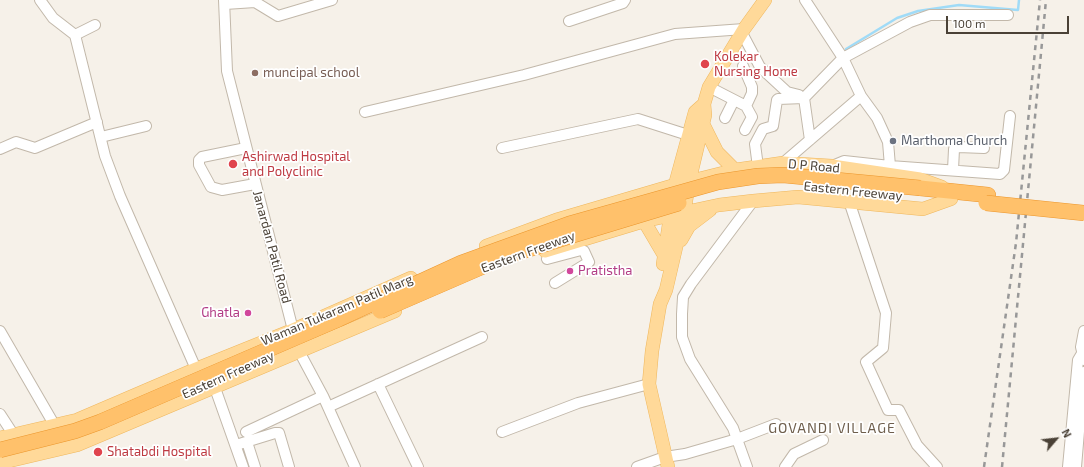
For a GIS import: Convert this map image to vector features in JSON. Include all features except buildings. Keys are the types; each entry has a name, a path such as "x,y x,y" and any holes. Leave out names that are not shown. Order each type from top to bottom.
{"highway":[{"name":"Eastern Freeway","path":"0,450 75,431 100,422 339,319 461,263 569,224 718,182 758,176 783,175 919,193"},
{"name":"Eastern Freeway","path":"0,459 76,439 107,429 255,362 326,334 507,256 723,189 783,184 952,195 1084,213"},
{"name":"Eastern Freeway","path":"987,199 1084,203"}],"main road":[{"path":"668,256 684,213 689,182 705,115 704,104 709,87 743,31 765,0"},
{"path":"666,462 649,384 652,351 660,304 666,290 670,216 675,185 695,112 704,104"},
{"path":"703,124 717,152 735,170"},
{"name":"D P Road","path":"675,185 735,170 783,163 832,166 920,179 952,195"},
{"name":"Waman Tukaram Patil Marg","path":"0,438 77,420 196,369 293,330 460,256 525,231 675,185"},
{"name":"Waman Tukaram Patil Marg","path":"0,463 77,445 300,353 512,262 568,249 644,222 719,205 798,198 849,201 923,209 952,195"},
{"path":"668,256 689,226 719,205"},
{"path":"644,222 668,256"}],"street":[{"path":"40,0 52,18 75,35 101,137 120,196 196,369"},
{"path":"225,2 255,2 278,16 332,0"},
{"path":"569,21 623,3 625,0"},
{"path":"805,0 824,35 841,56 861,96 877,118 888,142 890,166"},
{"name":"Janardan Patil Road","path":"225,2 227,71 293,330 300,353 323,396 355,467"},
{"path":"365,112 524,75 675,34 743,31 760,67 790,94 803,94 841,56 910,22 930,15 1008,15"},
{"path":"75,35 95,25"},
{"path":"758,166 755,144 763,129 773,126 777,100 804,98 841,56"},
{"path":"743,66 752,87 752,93 746,106"},
{"path":"709,87 746,106 752,117 745,130"},
{"path":"783,163 861,96"},
{"path":"804,98 810,140"},
{"path":"726,118 734,100"},
{"path":"832,166 844,161 1000,174 1004,170 1010,116"},
{"path":"502,148 638,119 688,135"},
{"path":"0,149 16,142 35,148 97,122"},
{"path":"101,137 146,126"},
{"path":"953,170 954,149 958,147 984,148"},
{"path":"246,148 202,157 199,160 199,165 211,187 222,190 255,184"},
{"path":"747,467 733,428 690,359 682,337 683,297 753,201"},
{"path":"849,201 886,313 883,348 866,362 888,410 898,410 917,445 937,467"},
{"path":"547,259 568,249 584,251 589,262 554,283"},
{"path":"0,331 54,426"},
{"path":"1076,467 1080,382 1078,360 1083,357 1080,347 1084,331"},
{"path":"328,407 482,337"},
{"path":"1068,467 1080,382 1084,372"},
{"path":"378,384 418,467"},
{"path":"502,432 578,402 649,384"},
{"path":"215,388 244,467"},
{"path":"236,445 247,437 323,396"},
{"path":"0,414 13,434"},
{"path":"637,467 666,462 685,454 737,439 776,424"},
{"path":"247,437 275,433 279,434 289,467"},
{"path":"247,437 255,467"},
{"path":"785,467 794,454 823,440"}],"waterway":[{"path":"846,49 897,18 918,11 959,5 1018,10 1019,0"}],"railway":[{"path":"984,467 1016,243 1040,0"},
{"path":"1002,467 1046,0"}],"place":[{"name":"Kolekar Nursing Home","path":"705,64"},
{"name":"muncipal school","path":"255,73"},
{"name":"Marthoma Church","path":"893,141"},
{"name":"Ashirwad Hospital and Polyclinic","path":"233,164"},
{"name":"Pratistha","path":"570,271"},
{"name":"Ghatla","path":"248,313"},
{"name":"Shatabdi Hospital","path":"98,452"}],"district":[{"name":"GOVANDI VILLAGE","path":"832,428"}]}
